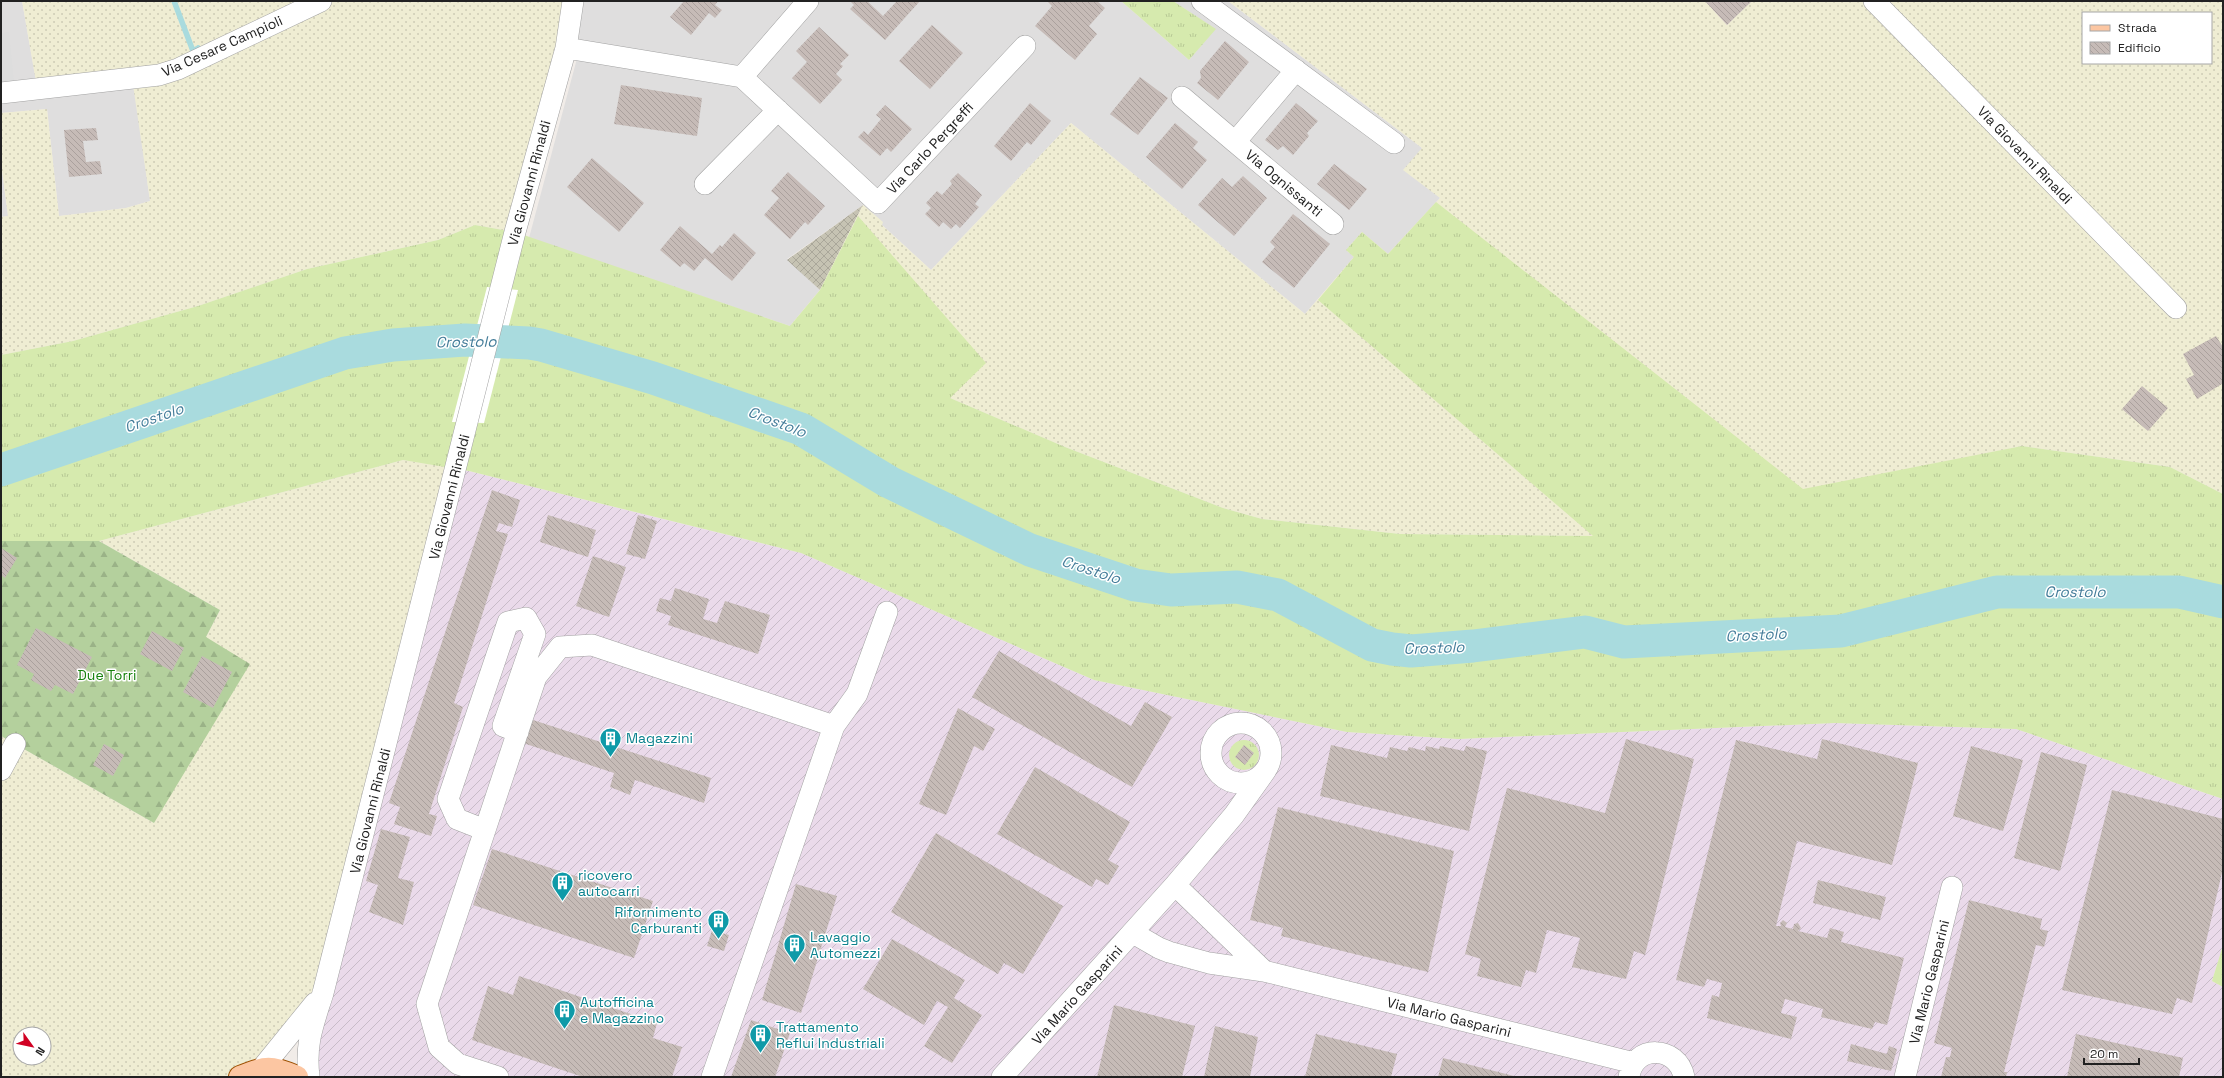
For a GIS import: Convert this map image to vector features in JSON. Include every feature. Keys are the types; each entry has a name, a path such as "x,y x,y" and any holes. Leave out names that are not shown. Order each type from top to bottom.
{"main road":[{"path":"240,1077 263,1068 276,1069 297,1077"}],"street":[{"name":"Via Cesare Campioli","path":"1,93 159,75 178,69 321,1"},
{"name":"Via Giovanni Rinaldi","path":"309,1077 306,1056 309,1039 324,993 503,279 566,48 573,1"},
{"path":"566,48 742,78 808,1"},
{"path":"1202,1 1394,143"},
{"name":"Via Giovanni Rinaldi","path":"1874,1 2176,308"},
{"name":"Via Carlo Pergreffi","path":"742,78 878,203 1025,46"},
{"name":"Via Ognissanti","path":"1235,142 1296,70"},
{"name":"Via Ognissanti","path":"1182,97 1333,224"},
{"path":"705,184 778,110"},
{"path":"712,1077 834,726 857,694 886,612"},
{"path":"485,830 457,819 448,799 508,622 526,618 535,634 503,726 518,732"},
{"path":"498,1077 458,1064 439,1047 427,1004 536,677 560,647 592,645 834,726"},
{"name":"Via Mario Gasparini","path":"1002,1077 1019,1067 1234,815 1266,770 1271,761 1272,750 1269,740 1263,732 1255,726 1245,723 1235,723 1225,727 1217,734 1211,748 1212,763 1217,772 1225,779 1233,796 1234,815"},
{"path":"1,770 15,744"},
{"path":"1225,779 1233,783 1252,782 1266,770"},
{"path":"1175,885 1264,971"},
{"name":"Via Mario Gasparini","path":"1905,1077 1952,887"},
{"name":"Via Mario Gasparini","path":"1133,933 1169,952 1209,963 1264,971 1632,1070"},
{"name":"Via Giovanni Rinaldi","path":"263,1068 324,993"},
{"path":"1632,1070 1641,1056 1650,1052 1664,1053 1676,1059 1685,1077"}],"shaded area":[{"path":"1,1 22,1 36,81 134,85 150,201 126,208 59,216 47,109 1,113"},
{"path":"22,1 307,1 168,66 36,82"},
{"path":"321,1 573,1 515,232 475,225 438,240 307,269 198,306 73,341 1,355 1,217 8,216 1,163 1,113 47,109 59,216 126,208 150,201 133,85"},
{"path":"571,1 1121,1 1189,60 1215,29 1173,1 1228,1 1422,148 1440,198 1388,254 1361,232 1354,257 1305,314 1071,123 931,270 882,225 863,205 787,259 820,290 790,326 529,238 579,51"},
{"path":"1228,1 1705,1 1727,25 1752,1 2223,1 2223,494 2170,467 2022,446 1594,536 1400,534 1262,519 1223,508 1065,447 938,393 790,326 820,290 863,205 883,222 882,225 931,270 1071,123 1305,314 1354,257 1346,250 1362,232 1388,254 1440,198 1403,170 1422,148"},
{"path":"9,32 15,92 1,93 1,33"},
{"path":"1,163 8,216 1,217"},
{"path":"863,205 820,290 787,260"},
{"path":"403,460 456,468 323,993 240,1077 1,1077 1,736 154,823 206,637 220,610 99,541"},
{"path":"456,468 801,553 1094,680 1347,732 1458,739 1835,723 2016,729 2223,799 2223,945 2212,981 2223,987 2223,1077 310,1077"}],"green space":[{"path":"1121,1 1173,1 1216,29 1189,60"},
{"path":"1436,202 1803,489 2022,446 2170,467 2223,494 2223,799 2016,729 1835,723 1458,739 1347,732 1094,680 801,553 469,471 403,460 99,541 1,541 1,355 73,341 198,306 307,269 438,240 475,225 515,232 790,326 820,290 858,216 986,363 950,398 1065,447 1223,508 1262,519 1400,534 1593,536 1318,300 1354,257 1346,250 1362,232 1388,254"},
{"name":"Due Torri","path":"1,541 99,541 220,610 206,637 250,664 154,823 1,736"},
{"path":"1244,740 1255,744 1259,755 1255,766 1244,770 1233,766 1229,755 1233,744"},
{"path":"2223,945 2223,987 2212,981"}],"pier":[{"path":"487,287 518,290 484,423 452,422"}],"building":[{"path":"684,1 718,1 715,5 722,10 715,18 709,13 691,35 670,17"},
{"path":"850,1 867,1 883,16 897,1 920,1 885,40 850,9 854,5"},
{"path":"1047,1 1097,1 1105,8 1089,26 1097,34 1075,60 1035,26 1052,6"},
{"path":"1705,1 1752,1 1727,25"},
{"path":"932,25 963,53 930,89 899,61"},
{"path":"819,27 849,55 840,64 843,66 836,74 842,80 820,104 792,78 807,62 796,51"},
{"path":"1225,41 1249,62 1218,100 1197,83 1201,78 1200,71"},
{"path":"1140,77 1168,98 1138,135 1110,114"},
{"path":"621,85 702,98 697,136 614,124"},
{"path":"1030,103 1051,121 1031,145 1027,142 1011,161 994,146"},
{"path":"1296,103 1318,121 1307,133 1309,136 1293,155 1283,146 1278,150 1265,140"},
{"path":"885,105 912,129 891,152 887,148 880,156 858,137 864,131 868,135 881,119 876,115"},
{"path":"1175,123 1198,142 1193,148 1207,160 1182,189 1146,157"},
{"path":"96,128 98,140 83,141 86,162 100,161 102,174 69,177 64,130"},
{"path":"592,158 644,203 619,232 567,187"},
{"path":"1334,164 1367,189 1349,210 1317,184"},
{"path":"788,172 825,206 808,225 805,222 790,239 764,215 779,198 771,191"},
{"path":"958,173 982,195 975,204 979,207 960,228 956,224 951,229 943,222 939,227 925,214 931,208 926,203 937,191 942,195 952,184 950,181"},
{"path":"1243,176 1267,198 1234,236 1198,205 1222,178 1232,187"},
{"path":"1293,214 1330,244 1294,288 1262,262 1275,247 1270,242"},
{"path":"680,226 712,254 720,245 722,247 734,233 756,253 732,281 705,258 694,271 684,263 680,267 660,250"},
{"path":"2216,336 2223,347 2223,386 2222,384 2197,399 2186,379 2194,375 2183,354"},
{"path":"2142,386 2168,408 2148,431 2122,409"},
{"path":"492,490 520,500 512,527 499,523 496,531 508,534 454,703 463,707 429,814 437,816 431,836 394,824 400,807 389,803"},
{"path":"548,515 596,530 588,557 540,542"},
{"path":"638,515 657,521 645,559 626,554"},
{"path":"1,548 17,558 5,578 1,575"},
{"path":"593,556 626,567 609,617 576,606"},
{"path":"675,588 709,599 703,619 717,623 725,601 770,615 758,654 668,625 671,616 656,611 660,598 671,601"},
{"name":"Due Torri","path":"36,628 92,657 73,694 55,685 51,691 31,680 34,674 17,665"},
{"path":"152,631 184,648 172,671 140,654"},
{"path":"999,651 1131,726 1145,702 1172,717 1132,787 972,697"},
{"path":"202,656 232,672 213,708 183,692"},
{"path":"958,708 995,729 983,751 974,746 946,815 919,804"},
{"name":"Magazzini","path":"530,719 711,778 704,803 635,780 630,795 610,787 614,773 523,743"},
{"path":"1626,739 1694,759 1645,955 1634,951 1626,979 1572,967 1580,938 1547,930 1536,973 1526,970 1521,987 1477,976 1481,959 1465,954 1507,788 1605,813"},
{"path":"1822,739 1918,763 1892,865 1797,841 1776,926 1781,926 1780,923 1783,920 1787,923 1785,927 1793,929 1794,924 1798,923 1801,928 1798,931 1827,938 1830,928 1844,932 1841,942 1904,958 1887,1025 1875,1022 1872,1029 1821,1017 1823,1009 1785,999 1781,1013 1797,1017 1791,1039 1707,1018 1712,995 1719,997 1722,983 1707,979 1704,987 1676,980 1736,740 1817,759"},
{"path":"104,744 124,755 113,776 93,765"},
{"path":"1244,745 1254,753 1245,765 1235,757"},
{"path":"1331,745 1387,758 1390,747 1407,751 1409,747 1425,751 1426,746 1439,749 1440,746 1464,751 1466,746 1487,751 1469,831 1320,796"},
{"path":"1971,746 2023,760 2003,831 1953,816"},
{"path":"2041,752 2087,765 2060,871 2014,858"},
{"path":"1035,767 1130,822 1108,860 1119,866 1108,885 1096,879 1092,887 997,834"},
{"path":"2112,790 2223,819 2223,868 2192,1003 2177,998 2172,1014 2062,990"},
{"path":"1278,807 1454,851 1428,972 1281,936 1283,928 1250,920"},
{"path":"381,829 410,837 398,878 414,882 403,925 369,912 378,885 366,881"},
{"path":"936,833 1063,906 1023,974 1004,963 998,974 891,912"},
{"name":"ricovero autocarri","path":"492,849 653,901 634,958 473,905"},
{"path":"1818,880 1886,897 1880,920 1813,903"},
{"name":"Lavaggio Automezzi","path":"796,884 837,896 801,1013 762,1000"},
{"path":"1969,900 2042,919 2040,929 2048,931 2044,947 2036,945 2004,1072 2007,1072 2006,1077 1941,1077 1946,1057 1950,1057 1952,1048 1934,1043"},
{"name":"Rifornimento Carburanti","path":"712,930 729,935 724,951 707,946"},
{"path":"892,939 965,980 954,998 982,1015 952,1063 924,1046 948,1007 937,1001 924,1025 863,989"},
{"name":"Autofficina e Magazzino","path":"519,976 657,1023 653,1038 682,1047 672,1077 583,1077 472,1040 488,986 513,995"},
{"path":"1114,1005 1195,1026 1182,1077 1097,1077"},
{"name":"Trattamento Reflui Industriali","path":"751,1020 790,1033 775,1077 731,1077"},
{"path":"1215,1026 1258,1037 1250,1077 1204,1077"},
{"path":"1316,1034 1397,1054 1391,1077 1305,1077"},
{"path":"2076,1034 2183,1058 2179,1077 2067,1077"},
{"path":"1851,1044 1887,1054 1889,1046 1897,1049 1891,1071 1847,1061"},
{"path":"1443,1058 1514,1076 1514,1077 1438,1077"}],"waterway":[{"path":"174,1 193,51 198,48"},
{"name":"Crostolo","path":"1,470 345,353 393,345 465,340 529,343 541,345 653,378 801,429 889,482 1030,550 1135,585 1171,590 1237,587 1278,595 1372,645 1392,649 1411,651 1473,646 1585,632 1624,642 1841,631 1997,592 2179,592 2223,602"}],"place":[{"name":"Magazzini","path":"610,758"},
{"name":"ricovero autocarri","path":"563,902"},
{"name":"Rifornimento Carburanti","path":"718,940"},
{"name":"Lavaggio Automezzi","path":"794,964"},
{"name":"Autofficina e Magazzino","path":"565,1030"},
{"name":"Trattamento Reflui Industriali","path":"761,1054"}]}
